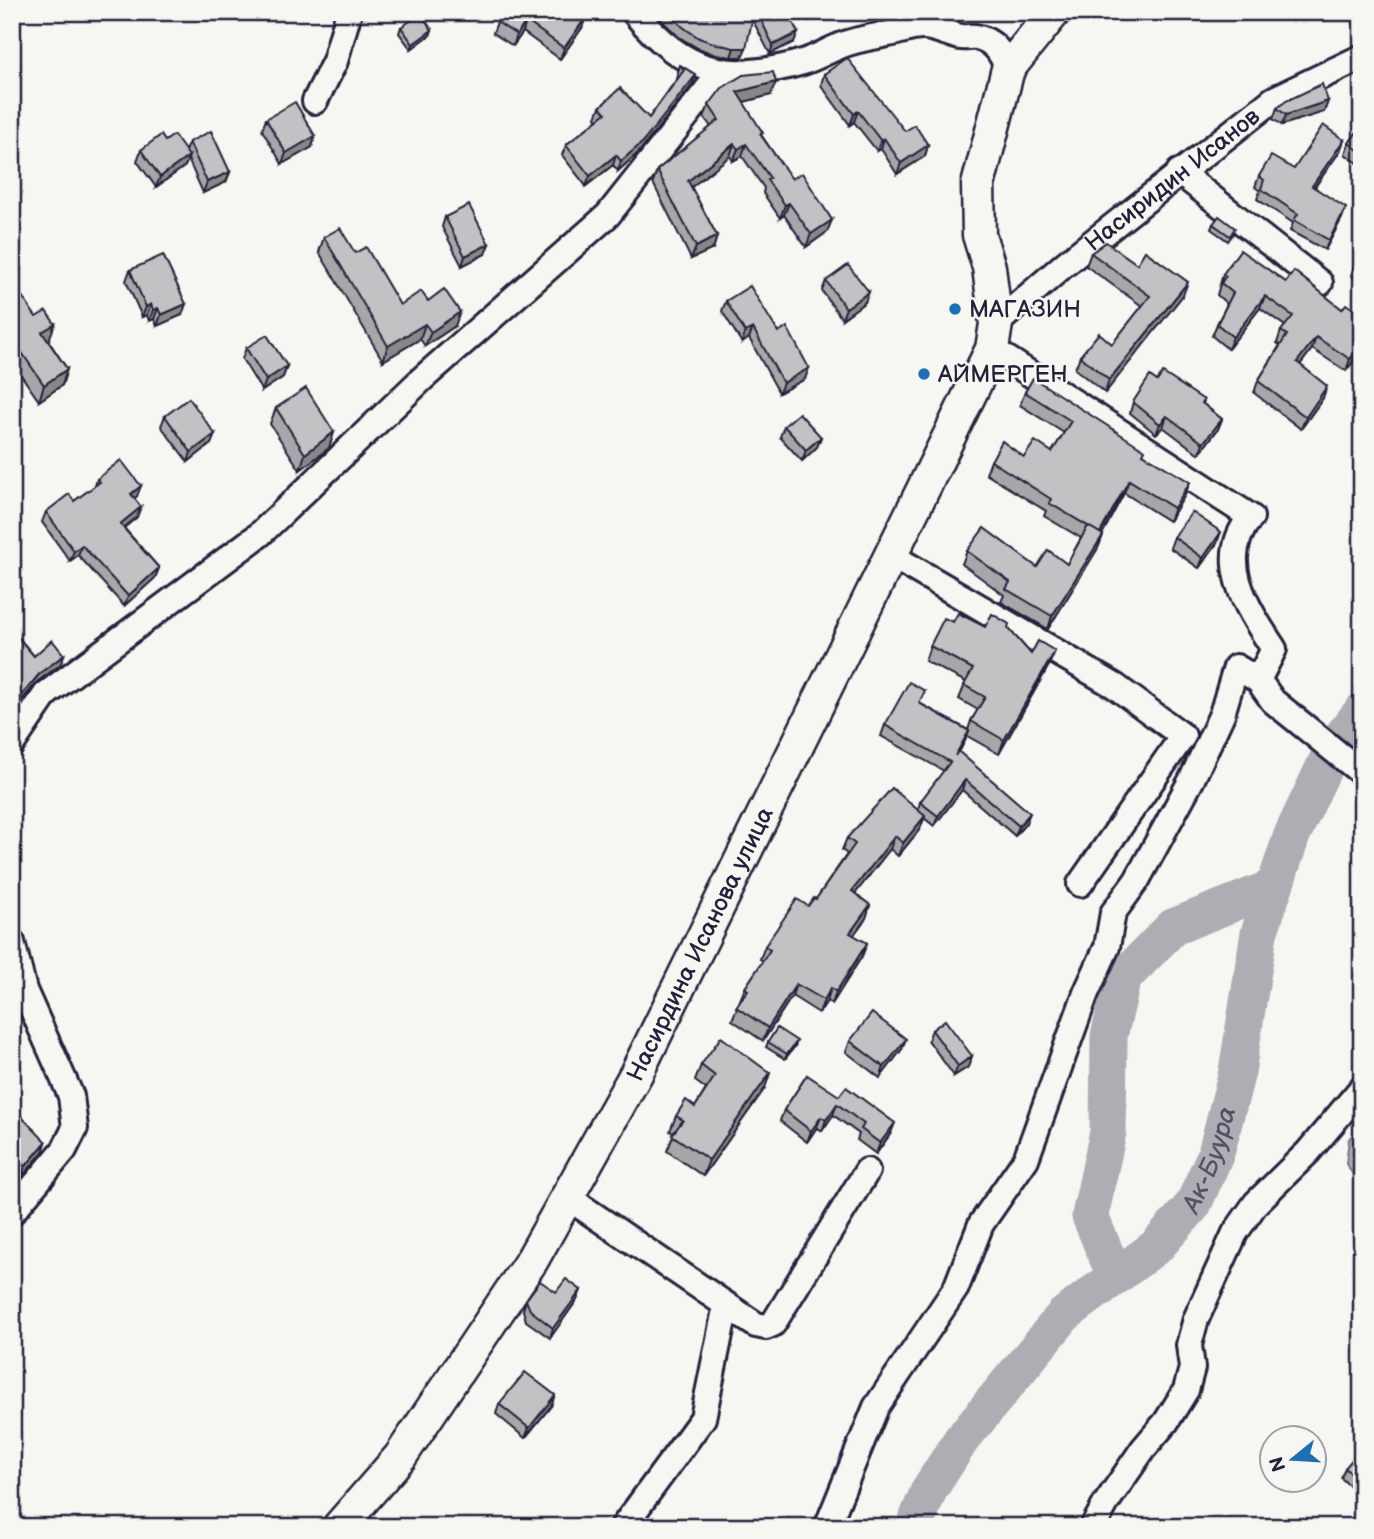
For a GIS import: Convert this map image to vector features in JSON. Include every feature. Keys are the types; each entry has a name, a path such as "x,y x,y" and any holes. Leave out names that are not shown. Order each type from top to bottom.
{"main road":[{"path":"994,336 989,267 979,235 978,185 1008,69 1054,12"},
{"name":"Насирдина Исанова улица","path":"339,1527 400,1457 532,1259 636,1074 892,556 994,336"}],"street":[{"path":"315,101 335,61 349,12"},
{"path":"634,12 653,36 683,58 722,71 744,74 765,71 805,61 843,44 922,26 963,37 978,37 1001,52 1008,69"},
{"name":"Насиридин Исанов","path":"994,336 1065,264 1274,99 1362,57"},
{"path":"12,744 46,694 259,535 423,378 608,215 722,71"},
{"path":"1179,172 1320,283"},
{"path":"994,336 1251,517 1235,545 1238,587 1251,614 1274,649 1258,680"},
{"path":"892,556 1115,686 1183,736 1080,884"},
{"path":"827,1527 876,1407 956,1288 981,1224 1026,1159 1086,993 1107,947 1113,913 1137,880 1192,779 1222,715 1236,667 1258,680 1273,701 1298,721 1356,761"},
{"path":"12,942 24,990 71,1096 75,1128 64,1150 12,1212"},
{"path":"1093,1527 1106,1503 1143,1449 1166,1422 1186,1390 1192,1368 1189,1345 1196,1319 1235,1233 1256,1203 1308,1152 1362,1088"},
{"path":"567,1197 756,1325 766,1327 773,1324 867,1171"},
{"path":"624,1527 703,1418 726,1305"}],"shaded area":[{"path":"1362,1123 1362,1188 1346,1164 1349,1139"}],"building":[{"path":"504,12 579,12 586,17 564,48 526,21 517,35 497,22"},
{"path":"667,12 717,12 721,17 726,12 754,12 746,48 734,48 699,38"},
{"path":"757,12 788,12 798,33 773,45"},
{"path":"421,14 432,30 413,44 401,27"},
{"path":"847,58 905,131 915,125 928,145 901,163 884,138 881,141 858,111 854,114 824,74"},
{"path":"680,65 696,75 643,142 621,161 616,155 590,176 566,145 606,113 600,107 620,88 649,118 684,70"},
{"path":"773,72 776,82 737,92 763,133 760,134 792,179 802,173 832,220 811,234 789,203 785,205 746,144 738,149 734,144 688,181 717,236 696,247 657,170 719,120 709,105 722,88 743,75"},
{"path":"1322,84 1328,101 1286,115 1277,108 1286,101"},
{"path":"295,102 315,136 286,153 266,119"},
{"path":"1323,125 1344,140 1312,186 1346,208 1329,240 1294,220 1298,214 1261,189 1264,180 1259,176 1271,156 1294,169"},
{"path":"1362,125 1362,153 1349,143"},
{"path":"211,131 230,172 207,182 189,142"},
{"path":"161,135 165,141 174,135 189,156 160,177 141,150"},
{"path":"469,205 489,244 465,256 445,217"},
{"path":"1219,216 1235,228 1230,236 1213,224"},
{"path":"340,228 355,253 366,247 400,305 421,291 428,301 444,289 460,312 431,332 425,324 388,346 324,237"},
{"path":"1106,242 1137,264 1145,251 1188,282 1109,380 1080,356 1099,333 1112,344 1150,296 1091,253"},
{"path":"1240,250 1286,282 1294,271 1342,309 1346,304 1362,315 1362,344 1350,359 1316,337 1297,362 1327,386 1306,417 1258,381 1287,335 1281,331 1293,316 1265,296 1233,337 1217,324 1233,293 1221,283 1226,276 1223,274"},
{"path":"163,255 186,304 161,315 158,308 153,310 151,304 146,307 130,270"},
{"path":"1362,255 1362,270 1355,264"},
{"path":"848,265 869,292 846,308 826,281"},
{"path":"14,284 36,317 46,311 55,324 42,332 67,369 44,385 12,338"},
{"path":"750,286 778,332 787,327 809,368 783,383 753,328 745,332 726,301"},
{"path":"267,335 287,366 266,380 246,348"},
{"path":"1163,373 1204,400 1202,403 1222,419 1203,443 1167,416 1160,424 1133,402 1150,376 1157,381"},
{"path":"1033,378 1145,450 1143,454 1190,482 1174,508 1129,480 1100,533 1049,503 1051,499 991,461 1002,441 1024,457 1035,441 1052,452 1071,421 1025,392"},
{"path":"306,388 334,432 305,454 276,408"},
{"path":"189,398 215,434 191,452 165,416"},
{"path":"799,413 821,437 806,450 784,426"},
{"path":"121,460 141,486 131,494 141,507 120,524 159,568 128,596 82,545 74,551 46,512 69,494 74,501 100,482 97,479"},
{"path":"1192,512 1221,532 1203,558 1174,537"},
{"path":"1088,526 1103,535 1052,616 1006,589 1010,582 967,551 984,528 1037,567 1048,550 1067,564"},
{"path":"958,613 985,627 992,614 1009,624 1008,628 1031,654 1038,641 1055,651 1004,740 971,721 985,697 964,685 973,669 930,646 944,618 953,622"},
{"path":"12,630 34,656 52,640 64,655 40,673 22,695 12,684"},
{"path":"909,682 925,691 919,703 969,731 955,756 958,751 1030,813 1019,826 965,780 938,816 920,802 950,762 885,725"},
{"path":"892,788 925,816 903,843 895,836 852,891 870,905 850,933 867,943 836,992 831,988 824,1000 796,984 768,1028 736,1007 770,950 765,946 797,899 808,906 816,899 855,844 847,838"},
{"path":"872,1013 906,1039 884,1067 850,1041"},
{"path":"945,1020 972,1056 958,1066 932,1030"},
{"path":"777,1028 797,1041 787,1054 768,1042"},
{"path":"721,1037 770,1073 709,1160 672,1135 683,1120 676,1116 686,1100 695,1107 715,1076 701,1065"},
{"path":"807,1075 839,1096 846,1087 895,1123 880,1143 861,1129 864,1124 837,1104 826,1120 821,1117 811,1131 784,1110"},
{"path":"16,1111 46,1142 25,1167 12,1154 12,1115"},
{"path":"566,1279 581,1290 553,1328 530,1310 526,1300 540,1281 556,1292"},
{"path":"525,1372 555,1395 529,1428 499,1404"},
{"path":"1362,1448 1362,1473 1357,1479 1345,1468"}],"waterway":[{"name":"Ак-Буура","path":"914,1527 929,1490 961,1440 1064,1315 1157,1246 1193,1205 1216,1153 1237,1072 1259,933 1292,835 1333,748 1362,711"},
{"path":"1115,1276 1090,1216 1108,1132 1109,1036 1123,978 1173,927 1274,887"}],"place":[{"name":"МАГАЗИН","path":"955,309"},
{"name":"АЙМЕРГЕН","path":"924,374"}]}
